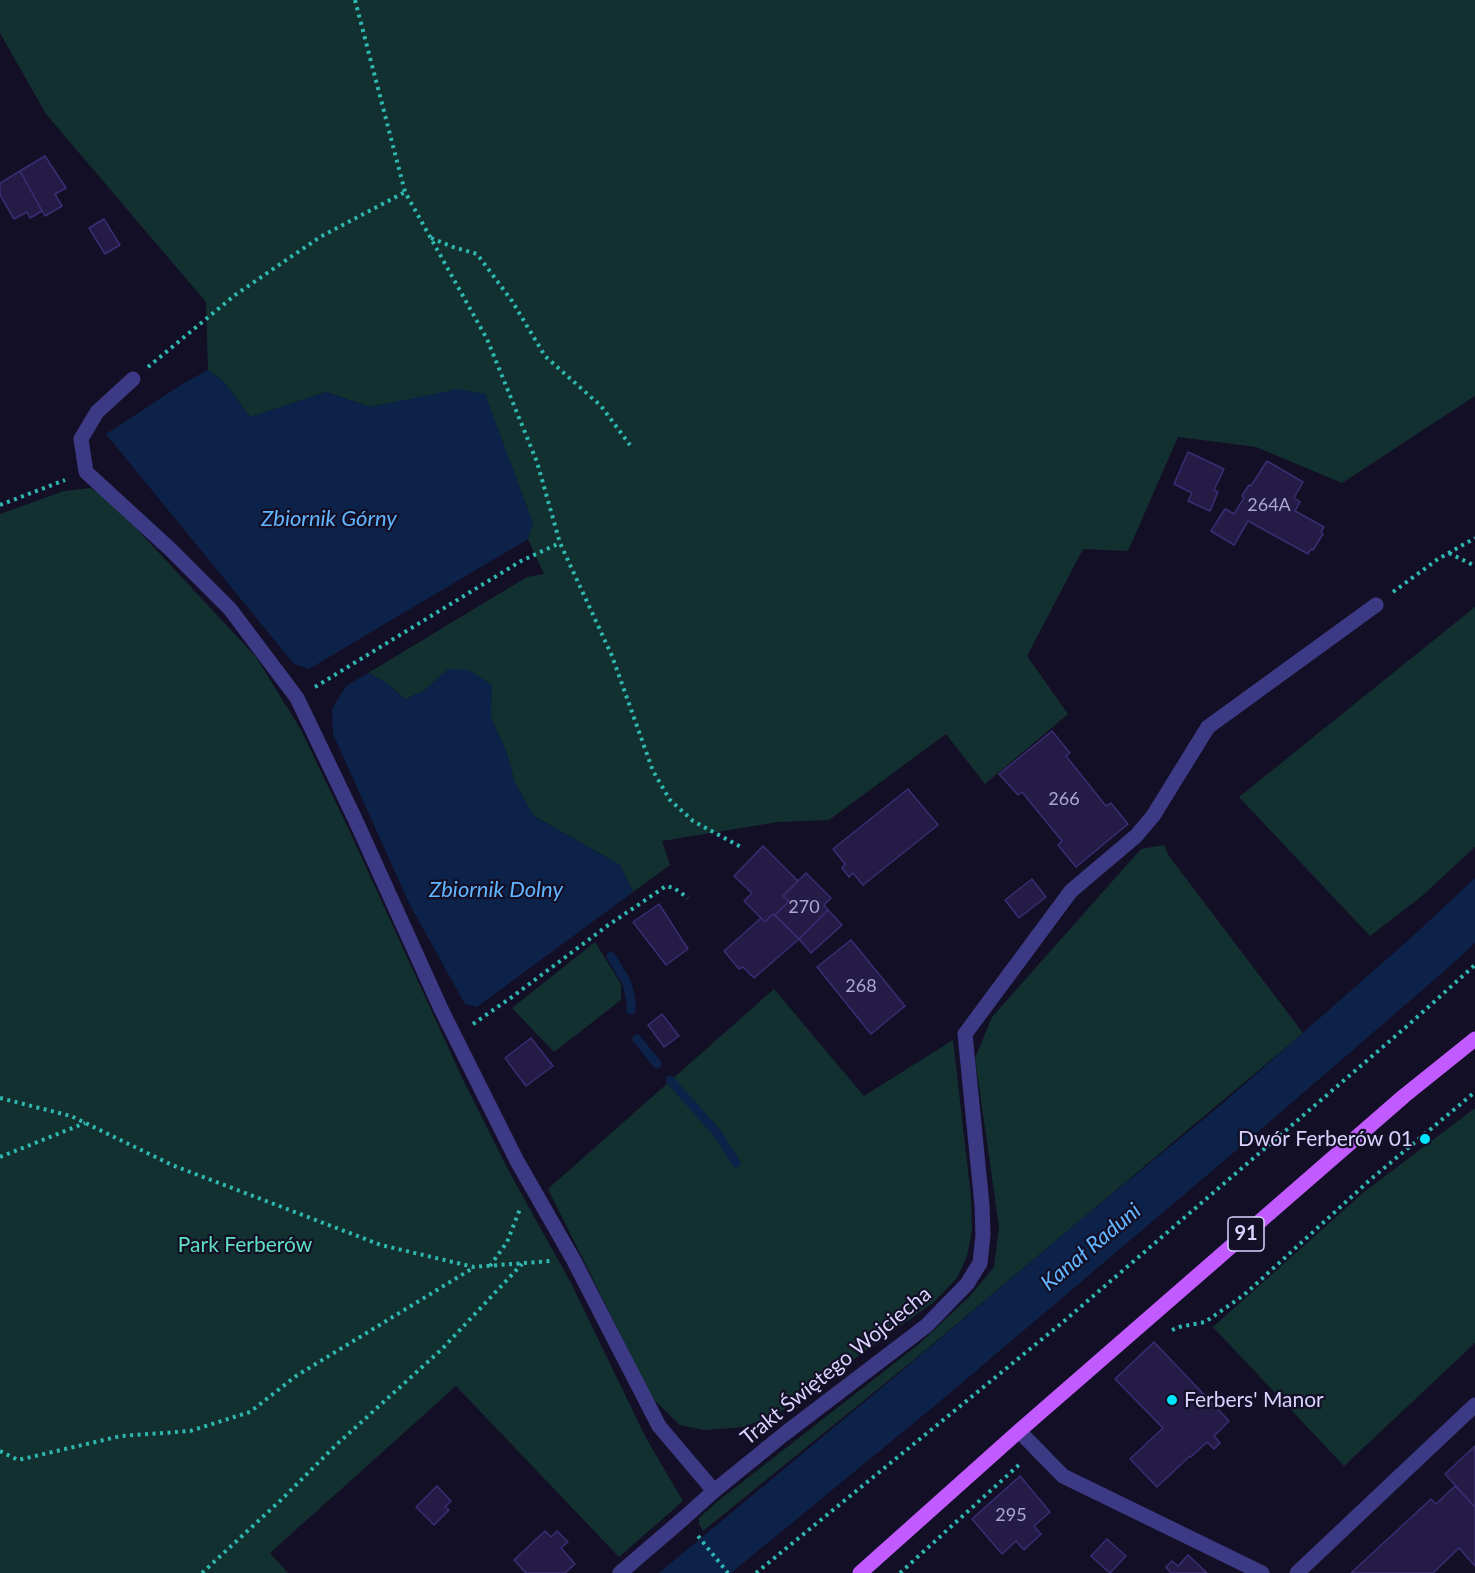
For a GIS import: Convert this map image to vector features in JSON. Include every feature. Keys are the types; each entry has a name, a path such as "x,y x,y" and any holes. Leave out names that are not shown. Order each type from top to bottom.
{"main road":[{"name":"91","path":"860,1573 1019,1431 1404,1096 1475,1039"}],"street":[{"path":"133,379 97,412 81,440 86,472 171,549 231,609 297,698 455,1037 530,1184 573,1259 659,1426 714,1491"},
{"name":"Trakt Świętego Wojciecha","path":"620,1573 714,1491 926,1326 967,1284 980,1263 983,1235 965,1034 1071,891 1136,836 1153,816 1208,727 1376,605"},
{"path":"1297,1573 1475,1405"},
{"path":"1019,1431 1063,1476 1262,1573"}],"path":[{"path":"355,0 405,192 487,339 537,462 560,543 612,656 653,771 670,800 693,821 741,847"},
{"path":"133,379 235,295 320,237 405,192"},
{"path":"430,237 477,254 512,301 546,356 601,406 630,445"},
{"path":"0,505 86,472"},
{"path":"1376,605 1438,559 1475,538"},
{"path":"297,698 521,561 560,543"},
{"path":"1448,553 1475,566"},
{"path":"455,1037 607,926 666,886 674,888 688,898"},
{"path":"756,1573 1064,1322 1475,965"},
{"path":"1164,1334 1179,1327 1205,1322 1244,1295 1371,1179 1475,1092"},
{"path":"0,1098 70,1116 172,1165 381,1245 474,1267 573,1259"},
{"path":"0,1156 85,1123"},
{"path":"489,1266 507,1242 530,1184"},
{"path":"202,1573 335,1446 442,1349 522,1263"},
{"path":"0,1450 18,1460 121,1436 190,1431 250,1412 296,1376 474,1267"},
{"path":"900,1573 1037,1449"},
{"path":"694,1531 728,1573"}],"green space":[{"path":"0,0 1475,0 1475,396 1342,483 1256,447 1178,437 1128,551 1083,549 1027,656 1068,714 985,784 946,734 829,820 778,822 662,841 670,865 633,892 620,865 534,816 515,783 507,754 491,717 448,669 424,691 405,699 385,682 368,673 527,577 544,574 528,539 533,523 485,395 427,396 370,407 326,392 250,417 225,383 208,370 206,302 46,114 0,33"},
{"name":"Park Ferberów","path":"90,488 109,499 256,657 301,730 464,1082 511,1175 571,1283 646,1438 683,1501 619,1557 456,1386 270,1553 288,1573 0,1573 0,514 64,491"},
{"path":"1475,607 1475,847 1422,896 1370,936 1239,797"},
{"path":"1164,845 1169,856 1303,1033 915,1359 703,1531 699,1518 919,1344 969,1297 994,1267 999,1227 975,1058 992,1017 1141,849"},
{"path":"595,942 621,984 621,1000 554,1052 512,1008"},
{"path":"774,989 864,1096 953,1040 971,1197 972,1230 967,1256 957,1278 934,1302 780,1412 744,1427 704,1430 680,1425 652,1398 548,1189"},
{"path":"1475,1108 1475,1343 1344,1466 1213,1327 1364,1192"}],"water":[{"name":"Zbiornik Górny","path":"208,370 225,383 250,417 326,392 370,407 458,389 485,394 533,523 528,539 309,669 294,664 106,434"},
{"name":"Zbiornik Dolny","path":"448,669 469,670 492,685 491,717 507,754 515,783 534,816 620,865 633,892 477,1007 465,1004 410,905 333,734 332,709 346,686 368,673 385,682 405,699 424,691"},
{"name":"Kanał Raduni","path":"1475,878 1475,943 1252,1137 938,1403 731,1573 659,1573 1222,1104 1413,936"}],"building":[{"path":"45,156 66,188 55,194 62,206 45,216 20,171"},
{"path":"20,171 42,211 30,218 27,212 14,219 0,195 0,183"},
{"path":"104,219 120,245 105,254 89,228"},
{"path":"1188,452 1224,469 1214,490 1218,492 1210,511 1188,501 1192,493 1174,484"},
{"path":"1267,461 1303,482 1294,498 1300,502 1295,511 1324,527 1321,532 1323,534 1308,554 1248,521 1234,545 1211,531 1225,509 1234,514 1244,498 1242,496"},
{"path":"1052,731 1070,753 1066,756 1106,806 1111,803 1128,824 1076,867 1058,845 1062,841 1022,792 1018,795 999,774"},
{"path":"908,789 938,825 863,885 853,873 849,877 842,868 845,864 833,849"},
{"path":"763,846 798,881 783,896 789,901 765,922 744,901 752,893 734,876"},
{"path":"806,873 831,898 824,905 828,910 799,939 775,915 789,901 783,896"},
{"path":"1032,879 1046,897 1019,918 1005,900"},
{"path":"659,904 688,949 666,965 633,922"},
{"path":"828,910 842,925 811,953 799,939"},
{"path":"773,914 799,939 754,978 743,967 739,969 724,951 761,918 765,922"},
{"path":"851,940 905,1006 871,1034 817,967"},
{"path":"662,1014 679,1036 664,1047 648,1025"},
{"path":"531,1038 553,1066 526,1086 505,1058"},
{"name":"Ferbers' Manor","path":"1154,1342 1229,1421 1214,1436 1220,1443 1214,1449 1207,1442 1157,1487 1130,1459 1163,1428 1115,1379"},
{"path":"1475,1446 1475,1507 1445,1474"},
{"path":"1020,1476 1050,1512 1034,1526 1041,1534 1024,1550 1016,1541 1002,1554 972,1519"},
{"path":"437,1486 451,1501 445,1507 449,1510 434,1525 416,1507"},
{"path":"1455,1486 1475,1507 1475,1566 1459,1548 1433,1573 1351,1573 1431,1499 1436,1504"},
{"path":"545,1531 551,1537 557,1531 568,1542 561,1548 575,1564 565,1573 526,1573 514,1560"},
{"path":"1107,1539 1126,1556 1110,1573 1091,1556"},
{"path":"1188,1555 1207,1573 1171,1573 1166,1567 1172,1561 1178,1566"}],"waterway":[{"path":"611,956 627,983 631,1010"},
{"path":"637,1039 657,1064"},
{"path":"670,1080 718,1134 736,1163"}],"place":[{"name":"Dwór Ferberów 01","path":"1425,1139"},
{"name":"Ferbers' Manor","path":"1172,1400"}]}
